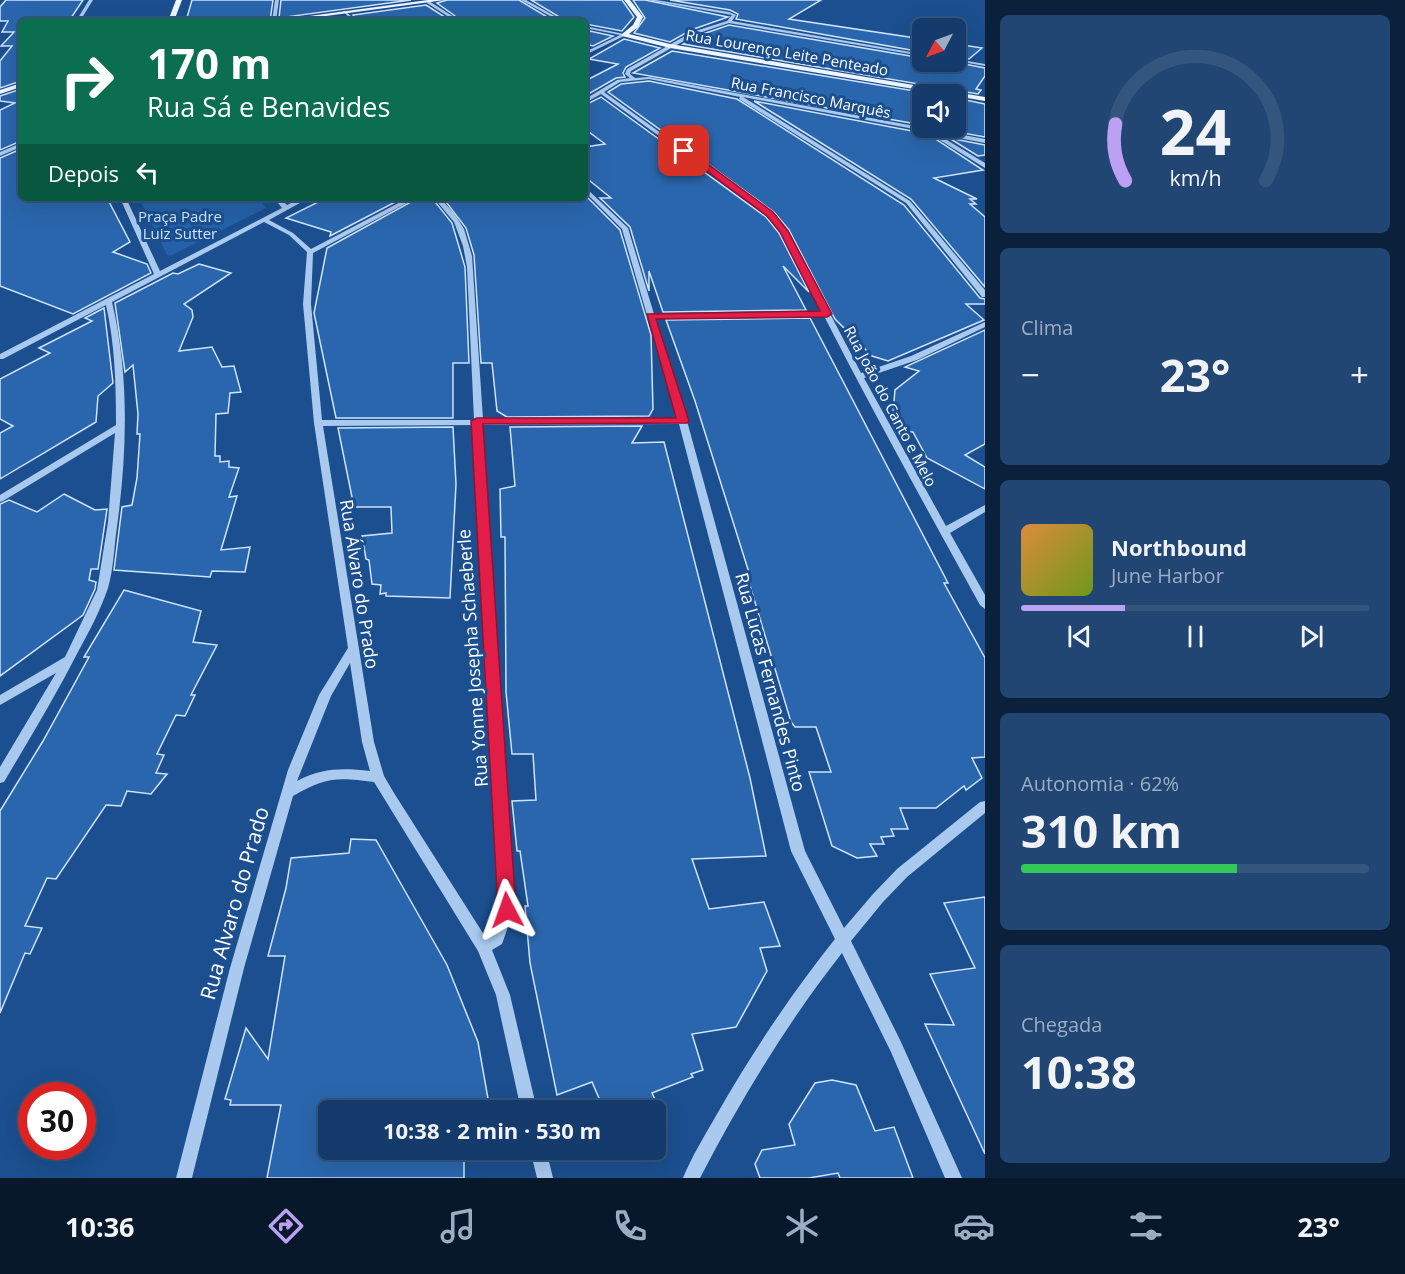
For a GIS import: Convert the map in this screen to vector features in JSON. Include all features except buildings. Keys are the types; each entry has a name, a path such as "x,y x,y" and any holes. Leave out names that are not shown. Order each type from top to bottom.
{"main road":[{"path":"172,18 180,0"},
{"path":"298,18 442,0"},
{"path":"624,35 636,26 640,17 627,0"},
{"name":"Rua Lourenço Leite Penteado","path":"624,35 670,46 985,98"},
{"path":"0,92 18,86"}],"street":[{"path":"80,18 91,0"},
{"path":"275,18 277,0"},
{"path":"523,0 556,18"},
{"path":"649,0 733,14 729,22"},
{"path":"683,5 698,0"},
{"path":"428,2 453,18"},
{"path":"344,12 351,18"},
{"path":"633,78 627,74 629,70 670,46 694,33 729,22 912,53"},
{"name":"Rua Lourenço Leite Penteado","path":"588,28 624,35"},
{"path":"588,53 624,35"},
{"path":"966,62 985,65"},
{"path":"588,99 619,81 633,78"},
{"name":"Rua Francisco Marquês","path":"633,78 650,78 912,128"},
{"name":"Rua João do Canto e Melo","path":"601,92 770,214 784,231 859,377 985,605"},
{"path":"736,95 908,202 985,295"},
{"path":"940,138 985,166"},
{"name":"Rua Francisco Marquês","path":"966,138 985,141"},
{"path":"0,154 18,146"},
{"name":"Rua Lucas Fernandes Pinto","path":"588,192 625,228 683,421 798,851 842,944 896,1047 954,1178"},
{"path":"124,201 158,274"},
{"path":"280,201 286,208"},
{"path":"0,355 300,201"},
{"path":"264,220 291,234 310,252 407,201"},
{"name":"Rua Yonne Josepha Schaeberle","path":"440,201 459,224 468,241 507,910 496,939 484,947"},
{"name":"Rua Álvaro do Prado","path":"310,252 307,304 318,423 368,742 378,777 484,947"},
{"path":"0,778 69,660 103,587 113,526 120,426 115,322 108,300"},
{"path":"650,316 827,314"},
{"path":"859,377 914,358 985,324"},
{"path":"318,423 683,421"},
{"path":"0,499 120,426"},
{"path":"944,532 985,508"},
{"name":"Rua Alvaro do Prado","path":"184,1178 237,968 287,793 325,695 353,649"},
{"path":"0,701 69,660"},
{"path":"287,793 312,777 329,772 378,777"},
{"path":"691,1178 712,1137 785,1019 879,897 985,806"},
{"path":"484,947 503,994 527,1100"},
{"path":"541,1160 545,1178"}],"green space":[{"name":"Praça Padre Luiz Sutter","path":"140,201 261,201 266,208 170,256 167,255"}],"route":[{"path":"507,910 477,421 683,421 650,316 827,314 784,231 770,214 684,151"}]}
